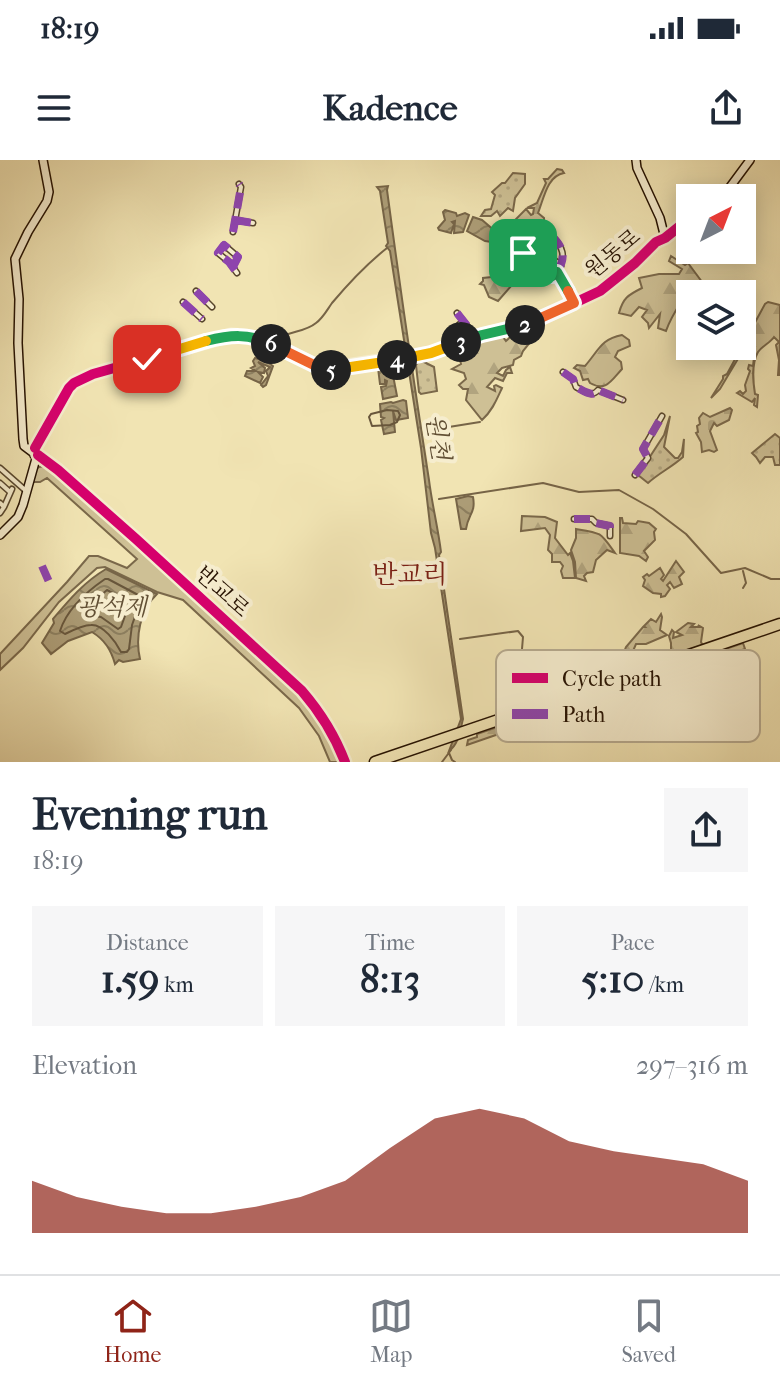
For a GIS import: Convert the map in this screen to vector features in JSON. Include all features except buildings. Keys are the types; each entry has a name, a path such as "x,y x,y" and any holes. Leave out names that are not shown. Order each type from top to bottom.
{"highway":[{"path":"709,650 780,626"},
{"path":"711,650 780,626"},
{"path":"375,762 496,721"},
{"path":"388,762 496,725"}],"street":[{"path":"0,513 2,505 27,480 32,450 18,343 19,299 15,259 47,201 49,192 43,160"},
{"path":"636,160 665,238"},
{"path":"732,184 750,160"},
{"path":"233,232 239,184"},
{"path":"235,220 253,223"},
{"name":"원동로","path":"32,450 71,385 93,374 231,335 262,340 318,367 333,370 413,357 536,321 600,291 651,246 676,229"},
{"path":"501,233 547,276 557,272 563,258 562,249 551,235"},
{"path":"525,233 561,266"},
{"path":"509,275 534,241"},
{"path":"233,267 238,257 224,245 218,253 237,273"},
{"path":"502,256 522,275"},
{"path":"557,272 574,303"},
{"path":"196,291 212,307"},
{"path":"183,302 202,319"},
{"path":"457,313 474,337"},
{"path":"451,332 463,321"},
{"path":"563,372 573,379 576,387 591,394 598,390 623,400"},
{"path":"635,475 648,458 643,449 662,416"},
{"path":"2,529 18,517 18,491 32,450"},
{"name":"반교로","path":"32,450 136,539 302,691 323,717 344,759"},
{"name":"반교로","path":"32,450 54,463 58,470"},
{"path":"0,468 18,491"},
{"path":"0,483 18,491"},
{"path":"574,519 592,519 610,526 610,536"}],"green space":[{"path":"557,169 564,173 550,183 538,213 544,221 535,233 528,233 530,229 516,219 526,209 533,214 534,208 527,208 537,203 546,183 544,179 548,179"},
{"path":"513,173 525,174 525,184 515,198 513,211 508,208 500,216 497,211 491,216 481,216 485,210 491,209 495,195 492,192"},
{"path":"671,256 676,259 676,264 689,264 701,280 676,280 676,310 666,331 658,328 660,314 649,328 642,317 647,310 639,307 631,316 619,313 627,298 642,288 639,278 679,274 682,269 669,261"},
{"path":"501,276 512,285 498,301 489,297 484,285 480,284 483,278"},
{"path":"765,304 780,305 780,375 776,345 779,342 774,337 756,357 756,321"},
{"path":"538,327 540,330 513,365 497,373 503,376 510,367 512,373 507,373 503,381 495,378 487,387 495,391 496,385 502,388 482,420 466,400 468,389 459,385 466,379 464,373 452,369 461,364 460,360 465,357 460,345 500,333 506,341 519,329"},
{"path":"622,335 629,340 630,346 618,351 615,357 621,362 622,369 604,386 583,380 580,371 574,368 577,365 585,366 605,342"},
{"path":"420,360 434,367 437,391 419,392 416,365"},
{"path":"737,360 711,398 723,376"},
{"path":"755,360 753,378 755,394 758,395 757,407 754,405 755,398 752,402 737,393 746,391 749,365 753,366"},
{"path":"730,408 729,420 717,426 714,423 710,431 717,450 702,452 696,433 699,418 703,413 710,417"},
{"path":"670,416 664,447 678,458 684,439 683,457 648,483 638,475 664,435"},
{"path":"775,434 780,438 780,465 775,465 773,457 765,457 760,463 752,453"},
{"path":"45,466 290,686 319,722 341,762 330,762 319,736 299,708 183,600 157,592 105,567 97,568 59,602 23,648 0,670 0,654 89,556 98,556 127,568 137,559 47,478 32,482 35,470"},
{"path":"522,516 545,517 557,522 555,538 568,555 570,553 575,578 563,578 563,566 560,562 552,562 552,554 548,550 550,535 545,528 521,531"},
{"path":"620,518 623,523 649,523 656,529 655,540 644,551 648,557 646,561 639,556 620,553"},
{"path":"576,529 600,535 615,553 607,550 596,560 593,572 584,576 586,581 576,578 571,550"},
{"path":"676,561 684,572 679,577 682,584 674,588 670,582 667,585 670,589 661,597 661,594 643,586 643,577 660,568 663,581"},
{"path":"661,614 660,630 667,635 646,644 636,644 633,650 625,650 651,619 656,622"},
{"path":"688,623 694,624 691,627 700,627 698,625 703,628 703,646 691,650 671,650 669,636 672,630 673,638 682,635 676,632"},
{"path":"743,643 745,649 742,650 723,650"},
{"path":"496,728 496,735 467,745 468,740 477,737 477,734"}],"water":[{"path":"388,186 463,719 457,741 449,751 461,719 390,251 386,246 388,243 377,187"},
{"path":"445,210 457,216 469,215 463,232 454,233 455,221 452,222 451,233 439,230 445,220"},
{"path":"473,217 495,231 491,242 467,231"},
{"path":"259,349 278,359 275,362 266,361 273,366 263,387 261,385 270,367 258,362 265,368 264,373 258,372 263,377 260,383 245,376 247,371 256,371 251,368 255,366 255,358 265,361 257,353"},
{"path":"391,365 397,396 383,399 381,387 386,386 387,381 380,384 378,368"},
{"path":"406,401 408,418 396,420 393,411 395,432 384,434 380,404"},
{"path":"473,497 473,507 466,529 461,529 456,499"},
{"name":"광석제","path":"106,569 157,594 146,608 140,624 140,659 119,660 115,664 107,646 92,632 68,641 51,654 42,643 54,623 53,619 71,598"}],"waterway":[{"path":"275,341 318,321 351,281 387,248"},
{"name":"원천","path":"430,430 480,422"},
{"path":"439,499 543,483 579,492 619,490 653,509 686,534 721,573 745,568 771,579 780,579"},
{"path":"743,571 746,583 743,588"},
{"path":"460,639 518,631 523,637 522,649"},
{"path":"442,762 451,750"},
{"path":"449,753 455,762"}],"marked path":[{"path":"233,232 239,184"},
{"path":"235,220 253,223"},
{"path":"501,233 547,276 557,272"},
{"path":"525,233 561,266"},
{"path":"551,235 562,252 557,272 574,303"},
{"path":"233,267 238,257 224,245 218,253 237,273"},
{"path":"512,266 528,247"},
{"path":"502,256 522,275"},
{"path":"196,291 212,307"},
{"path":"183,302 202,319"},
{"path":"457,313 474,337"},
{"path":"563,372 585,392 591,394 598,390 623,400"},
{"path":"635,475 648,458 643,449 662,416"},
{"path":"574,519 592,519 610,526 610,536"},
{"path":"42,566 50,584"}],"cycle path":[{"path":"35,448 69,388 93,374 231,335 265,341 327,369 431,353 536,321 600,291 656,242 676,229"},
{"path":"38,455 136,539 302,691 327,725 345,762"}],"district":[{"name":"반교리","path":"410,574"}],"route":[{"path":"147,359 217,338 243,335 262,340 318,367 333,370 431,353 482,335 525,325 574,303 557,272 547,276 523,253"}]}
